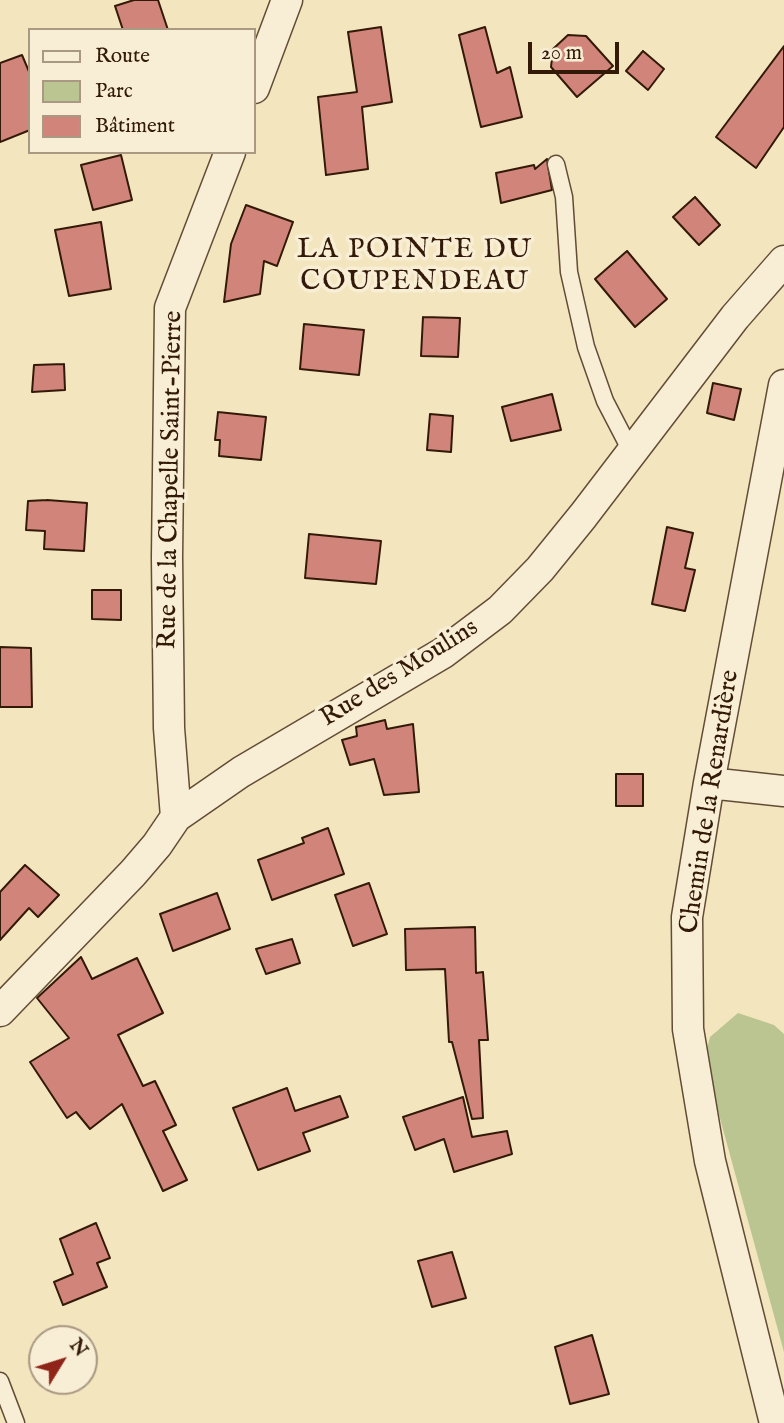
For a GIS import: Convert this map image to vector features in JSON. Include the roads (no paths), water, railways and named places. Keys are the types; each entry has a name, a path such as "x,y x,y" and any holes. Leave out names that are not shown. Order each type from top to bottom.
{"street":[{"path":"256,84 287,0"},
{"name":"Rue de la Chapelle Saint-Pierre","path":"176,817 169,727 167,557 170,308 228,154"},
{"name":"Rue des Moulins","path":"0,1011 133,873 176,817 251,766 443,653 500,610 540,569 735,317 779,277"},
{"name":"Chemin de la Renardière","path":"775,1423 710,1161 688,1029 687,917 709,783 784,385"},
{"path":"709,783 784,792"}],"lane":[{"path":"556,164 564,197 569,272 586,347 605,401 632,453"},
{"path":"0,1381 16,1423"}],"district":[{"name":"LA POINTE DU COUPENDEAU","path":"415,267"}]}
